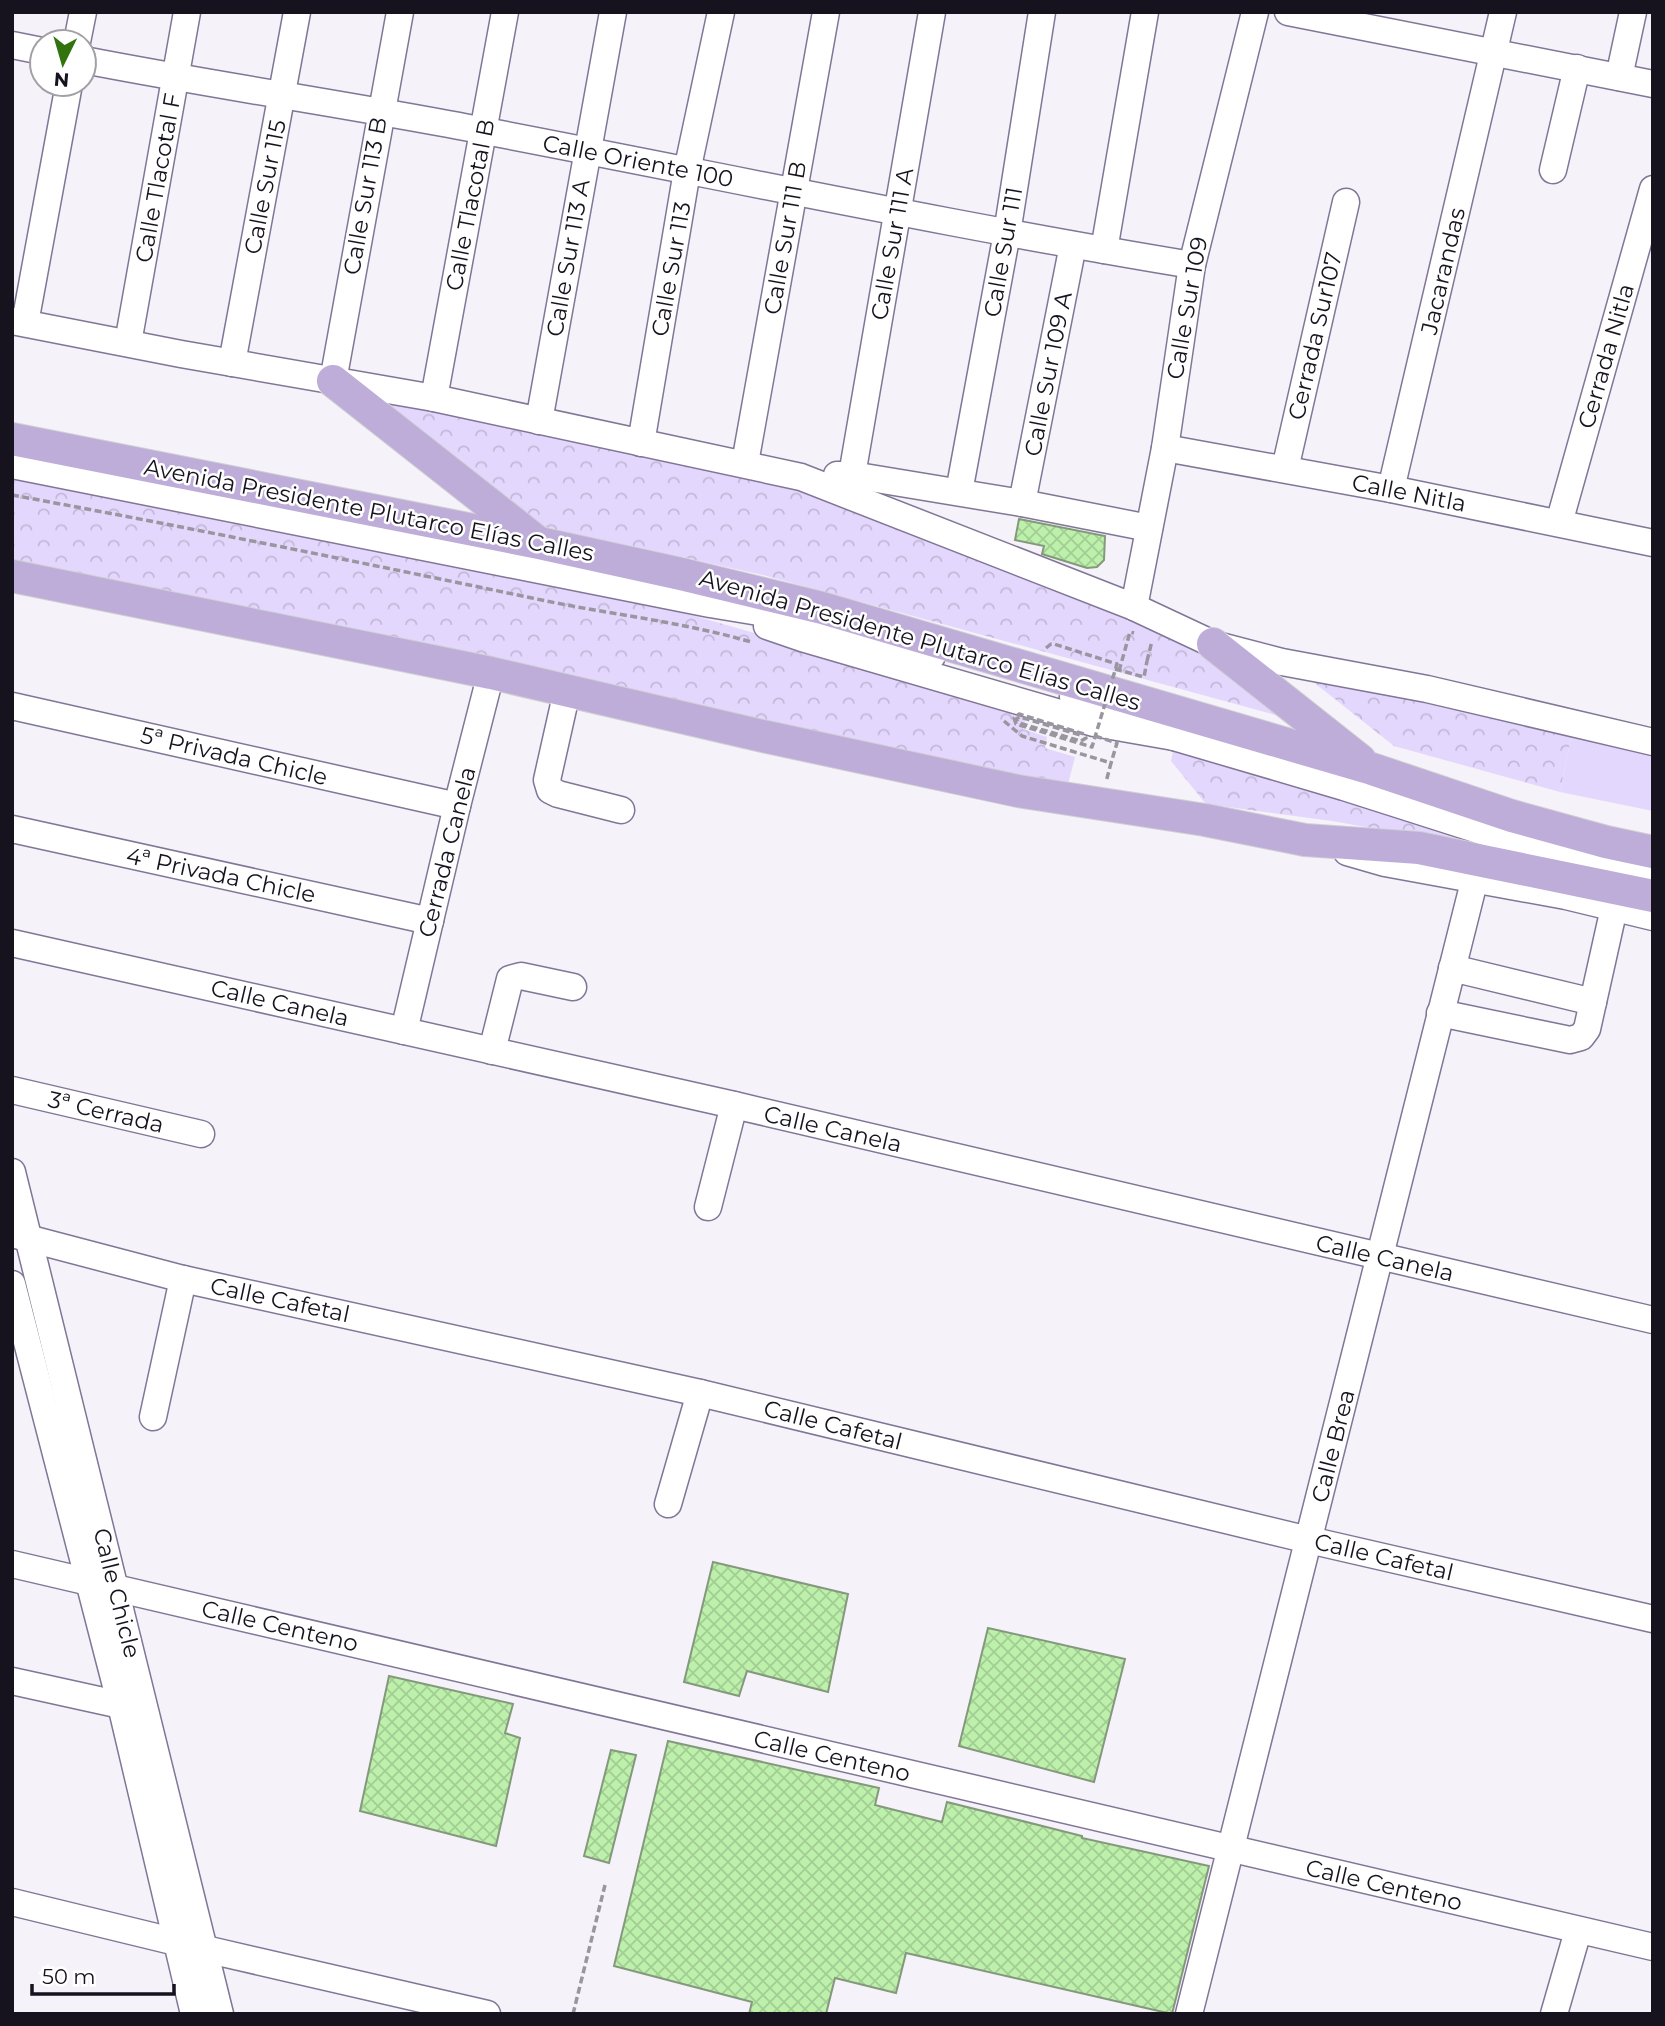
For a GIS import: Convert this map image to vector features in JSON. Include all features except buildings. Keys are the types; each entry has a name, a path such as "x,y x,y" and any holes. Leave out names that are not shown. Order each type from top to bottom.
{"main road":[{"path":"333,381 539,543"},
{"name":"Avenida Presidente Plutarco Elías Calles","path":"12,439 539,543 822,608 1372,769 1512,816 1653,852"},
{"path":"12,576 491,673 1018,791 1205,820 1305,840 1419,848 1653,896"},
{"path":"1213,644 1372,769"}],"street":[{"name":"Calle Tlacotal F","path":"128,343 187,12"},
{"name":"Calle Sur 115","path":"232,363 297,12"},
{"name":"Calle Sur 113 B","path":"333,381 400,12"},
{"name":"Calle Tlacotal B","path":"434,398 505,12"},
{"name":"Calle Sur 113 A","path":"539,421 613,12"},
{"name":"Calle Sur 113","path":"641,443 687,171 720,12"},
{"name":"Calle Sur 111 B","path":"745,463 826,12"},
{"name":"Calle Sur 111 A","path":"852,475 932,12"},
{"name":"Calle Sur 111","path":"959,492 1007,233 1042,12"},
{"path":"1104,250 1145,12"},
{"name":"Calle Sur 109","path":"1147,621 1149,528 1165,448 1192,265 1255,12"},
{"path":"1288,12 1653,84"},
{"name":"Jacarandas","path":"1391,489 1503,12"},
{"path":"1619,77 1633,12"},
{"name":"Calle Oriente 100","path":"98,63 282,97 380,111 897,213 1192,265"},
{"path":"1553,170 1577,68"},
{"path":"66,98 19,322 434,398 802,477 1147,621 1213,644 1282,662 1427,689 1653,742"},
{"name":"Cerrada Nitla","path":"1559,523 1645,245 1653,189"},
{"name":"Cerrada Sur107","path":"1284,469 1346,202"},
{"name":"Calle Sur 109 A","path":"1022,503 1073,245"},
{"name":"Calle Nitla","path":"1165,448 1391,489 1653,543"},
{"path":"12,465 710,604 802,638 1094,723 1174,737 1331,783 1529,846 1653,877"},
{"path":"802,477 852,475 1022,503 1149,528"},
{"name":"Cerrada Canela","path":"404,1031 491,673"},
{"path":"567,691 547,780 550,790 621,810"},
{"name":"5ª Privada Chicle","path":"12,706 457,806"},
{"name":"4ª Privada Chicle","path":"12,829 430,921"},
{"path":"1305,840 1385,863 1566,896 1653,917"},
{"name":"Calle Brea","path":"1189,2014 1475,878"},
{"path":"1440,1013 1576,1040 1584,1034 1614,908"},
{"name":"Calle Canela","path":"12,943 734,1105 1653,1320"},
{"path":"1452,968 1593,1002"},
{"path":"492,1051 510,979 521,975 573,987"},
{"name":"3ª Cerrada","path":"12,1090 201,1134"},
{"path":"708,1207 734,1105"},
{"name":"Calle Chicle","path":"12,1172 21,1236 116,1588 220,2014"},
{"name":"Calle Cafetal","path":"21,1236 183,1279 699,1393 1309,1540 1653,1619"},
{"path":"153,1416 183,1279"},
{"name":"Calle Chicle","path":"12,1284 21,1343 89,1581 121,1705 194,2014"},
{"path":"668,1504 699,1393"},
{"name":"Calle Centeno","path":"12,1563 1653,1947"},
{"path":"12,1681 121,1705"},
{"path":"12,1902 177,1941 394,2003 487,2014"},
{"path":"1554,2014 1578,1931"}],"path":[{"path":"12,495 549,602 692,626 762,645"},
{"path":"1115,669 1144,677 1147,661 1147,621"},
{"path":"1118,675 1130,632 1147,621"},
{"path":"1046,648 1051,644 1117,664 1092,747 1016,724 1014,718 1019,714 1084,734 1086,738 1082,741 1019,723 1016,719 1020,717 1080,735"},
{"path":"999,716 1022,736 1111,763"},
{"path":"1095,736 1117,743 1100,804"},
{"path":"573,2014 605,1885"}],"green space":[{"path":"374,392 802,484 1193,647 1283,717 763,575 528,524"},
{"path":"12,476 600,594 695,616 1028,711 1023,729 1047,737 1045,748 1075,757 1067,788 12,565"},
{"path":"1292,665 1572,733 1560,792 1394,746"},
{"path":"1572,733 1653,750 1653,811 1560,792"},
{"path":"1173,751 1364,807 1489,849 1332,821 1206,804 1171,761"}]}
